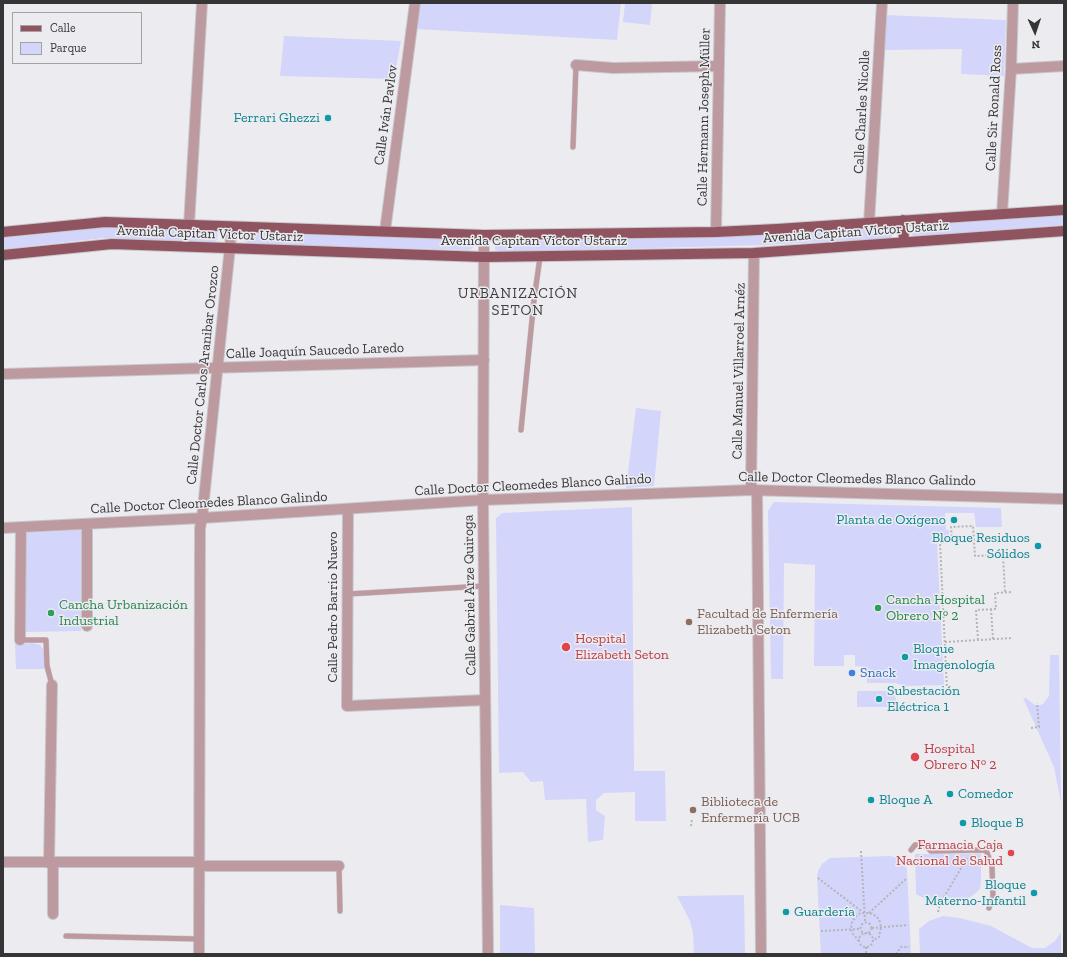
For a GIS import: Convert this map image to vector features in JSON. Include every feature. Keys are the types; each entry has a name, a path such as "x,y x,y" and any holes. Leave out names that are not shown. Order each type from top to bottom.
{"main road":[{"name":"Avenida Capitan Víctor Ustariz","path":"3,232 105,222 484,235 716,232 1064,210"},
{"path":"903,220 904,242"},
{"name":"Avenida Capitan Víctor Ustariz","path":"3,255 112,244 484,257 754,253 1064,231"}],"street":[{"path":"188,225 202,3"},
{"name":"Calle Iván Pavlov","path":"385,231 415,3"},
{"name":"Calle Hermann Joseph Müller","path":"716,232 720,3"},
{"name":"Calle Charles Nicolle","path":"870,223 882,3"},
{"name":"Calle Sir Ronald Ross","path":"1002,214 1011,69 1013,3"},
{"path":"576,65 613,68 719,66"},
{"path":"1011,69 1064,66"},
{"name":"Calle Doctor Carlos Aranibar Orozco","path":"198,954 200,528 232,227"},
{"name":"Calle Gabriel Arze Quiroga","path":"484,235 484,586 488,954"},
{"name":"Calle Manuel Villarroel Arnéz","path":"754,253 754,490 761,954"},
{"name":"Calle Joaquín Saucedo Laredo","path":"3,374 484,360"},
{"name":"Calle Doctor Cleomedes Blanco Galindo","path":"3,528 202,518 484,500 754,490 1064,499"},
{"name":"Calle Pedro Barrio Nuevo","path":"348,509 347,706 485,700"},
{"path":"87,524 87,626"},
{"path":"20,640 21,527"},
{"path":"52,685 51,863 53,914"},
{"path":"3,862 339,866"}],"lane":[{"path":"573,148 576,65"},
{"path":"521,430 534,300 540,257"},
{"path":"348,594 484,586"},
{"path":"20,640 46,640 47,666 52,685"},
{"path":"911,850 915,845 924,845 931,851 986,850 992,866 993,898 989,908"},
{"path":"339,866 340,911"},
{"path":"66,936 199,939"}],"path":[{"path":"947,690 940,543 952,541 951,527 973,526 975,556 1003,555 1005,592"},
{"path":"978,640 976,610 996,609 994,592 1011,592"},
{"path":"991,609 992,639"},
{"path":"945,642 1013,638"},
{"path":"1032,728 1039,727 1037,703"},
{"path":"691,826 692,819"},
{"path":"938,912 940,904 971,850"},
{"path":"861,851 865,912 865,922 862,924 861,929"},
{"path":"818,878 860,910 861,913"},
{"path":"870,913 907,878"},
{"path":"865,912 874,914 879,919 882,927 879,936 866,947 861,944 852,934 851,929 854,918 865,912"},
{"path":"865,922 869,923 872,928"},
{"path":"859,941 861,935 870,932 872,928 908,925"},
{"path":"821,931 861,929 863,932 872,937 872,942"},
{"path":"866,947 866,954"},
{"path":"896,954 901,947 909,947"}],"green space":[{"path":"419,3 621,3 617,40 415,29"},
{"path":"625,3 652,3 650,25 623,22"},
{"path":"885,15 1006,20 1004,76 961,74 962,49 883,50"},
{"path":"284,36 401,41 394,79 280,76"},
{"path":"1062,216 1064,218 1063,225 914,236 910,233 912,226"},
{"path":"103,228 214,231 217,232 218,236 217,240 214,242 103,238 3,249 3,238"},
{"path":"890,228 893,234 891,238 765,245 499,252 495,249 497,242 765,236"},
{"path":"244,234 469,240 474,245 472,249 468,250 249,244 244,241 243,238"},
{"path":"636,408 661,411 654,486 626,488"},
{"path":"774,502 1001,508 1002,527 976,527 974,513 945,513 946,530 949,530 949,540 937,542 944,685 906,686 895,683 867,683 867,667 855,666 855,655 844,655 844,666 814,666 815,565 784,563 783,679 771,679 768,511"},
{"path":"632,507 634,771 665,771 666,821 635,821 635,792 604,793 596,800 596,810 605,816 603,840 588,842 586,799 545,800 543,781 531,782 523,772 499,773 496,518 502,513"},
{"path":"83,530 81,631 24,632 26,533"},
{"path":"34,643 40,645 44,651 44,669 16,669 15,644"},
{"path":"1050,655 1059,655 1061,803 1054,767 1023,698 1026,698 1035,705 1040,705 1043,704 1049,696"},
{"path":"857,691 889,691 894,694 896,699 895,704 889,707 857,707"},
{"path":"915,854 981,854 980,889 972,896 953,905 936,904 927,900 916,894"},
{"path":"895,857 904,863 907,870 911,954 821,954 817,877 818,871 822,864 830,858"},
{"path":"744,895 745,954 694,954 693,933 690,921 677,896"},
{"path":"500,905 534,908 535,954 500,954"},
{"path":"943,916 960,918 991,926 1032,948 1045,948 1055,941 1061,932 1061,954 920,954 919,929 929,921"}],"place":[{"name":"Ferrari Ghezzi","path":"328,118"},
{"name":"Planta de Oxígeno","path":"954,520"},
{"name":"Bloque Residuos Sólidos","path":"1038,546"},
{"name":"Cancha Hospital Obrero N° 2","path":"878,608"},
{"name":"Cancha Urbanización Industrial","path":"51,613"},
{"name":"Facultad de Enfermería Elizabeth Seton","path":"689,622"},
{"name":"Hospital Elizabeth Seton","path":"566,647"},
{"name":"Bloque Imagenología","path":"905,657"},
{"name":"Snack","path":"852,673"},
{"name":"Subestación Eléctrica 1","path":"879,699"},
{"name":"Hospital Obrero N° 2","path":"915,757"},
{"name":"Comedor","path":"950,794"},
{"name":"Bloque A","path":"871,800"},
{"name":"Biblioteca de Enfermería UCB","path":"693,810"},
{"name":"Bloque B","path":"963,823"},
{"name":"Farmacia Caja Nacional de Salud","path":"1011,853"},
{"name":"Bloque Materno-Infantil","path":"1034,893"},
{"name":"Guardería","path":"786,912"}],"district":[{"name":"URBANIZACIÓN SETON","path":"518,302"}]}
